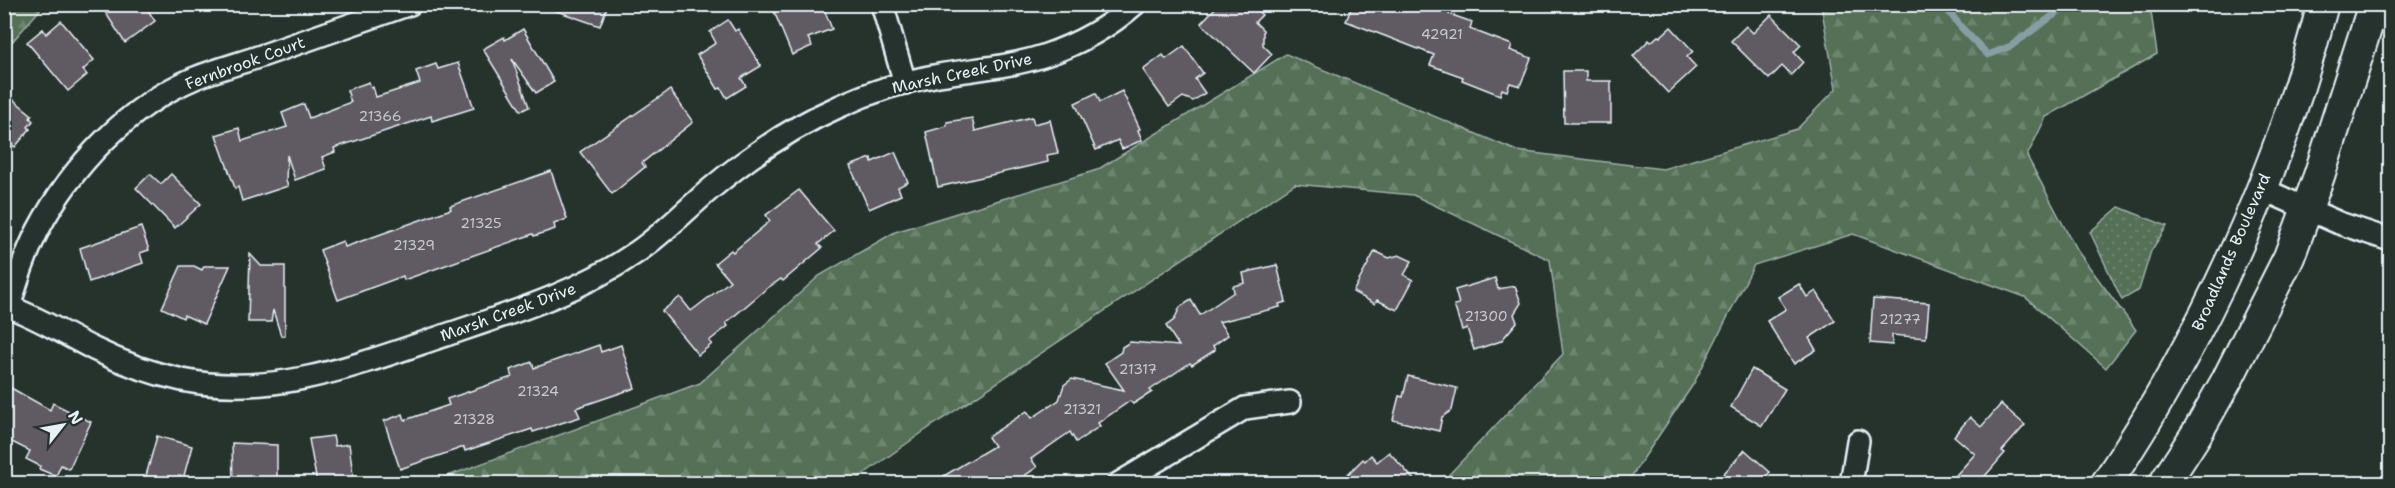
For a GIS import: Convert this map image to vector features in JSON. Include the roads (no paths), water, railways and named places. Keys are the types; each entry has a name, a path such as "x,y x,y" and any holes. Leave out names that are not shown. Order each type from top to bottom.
{"main road":[{"name":"Broadlands Boulevard","path":"2106,483 2197,330 2237,246 2285,130 2313,46 2323,4"},
{"path":"2164,483 2197,433 2257,323 2289,257 2374,4"}],"street":[{"name":"Fernbrook Court","path":"7,306 37,231 60,193 87,159 119,128 154,101 194,79 410,4"},
{"path":"882,4 905,83"},
{"name":"Marsh Creek Drive","path":"7,306 45,322 118,360 151,372 185,380 227,385 267,385 309,379 349,368 534,305 586,283 613,268 649,243 750,157 775,140 838,106 905,83 937,75 1000,66 1044,56 1083,39 1121,16 1135,4"},
{"path":"2260,188 2307,209 2391,240"},
{"path":"1118,483 1245,408 1290,402"},
{"path":"1851,483 1858,441"}],"waterway":[{"path":"1943,4 1960,26 1988,55 2011,46 2069,4"}]}
